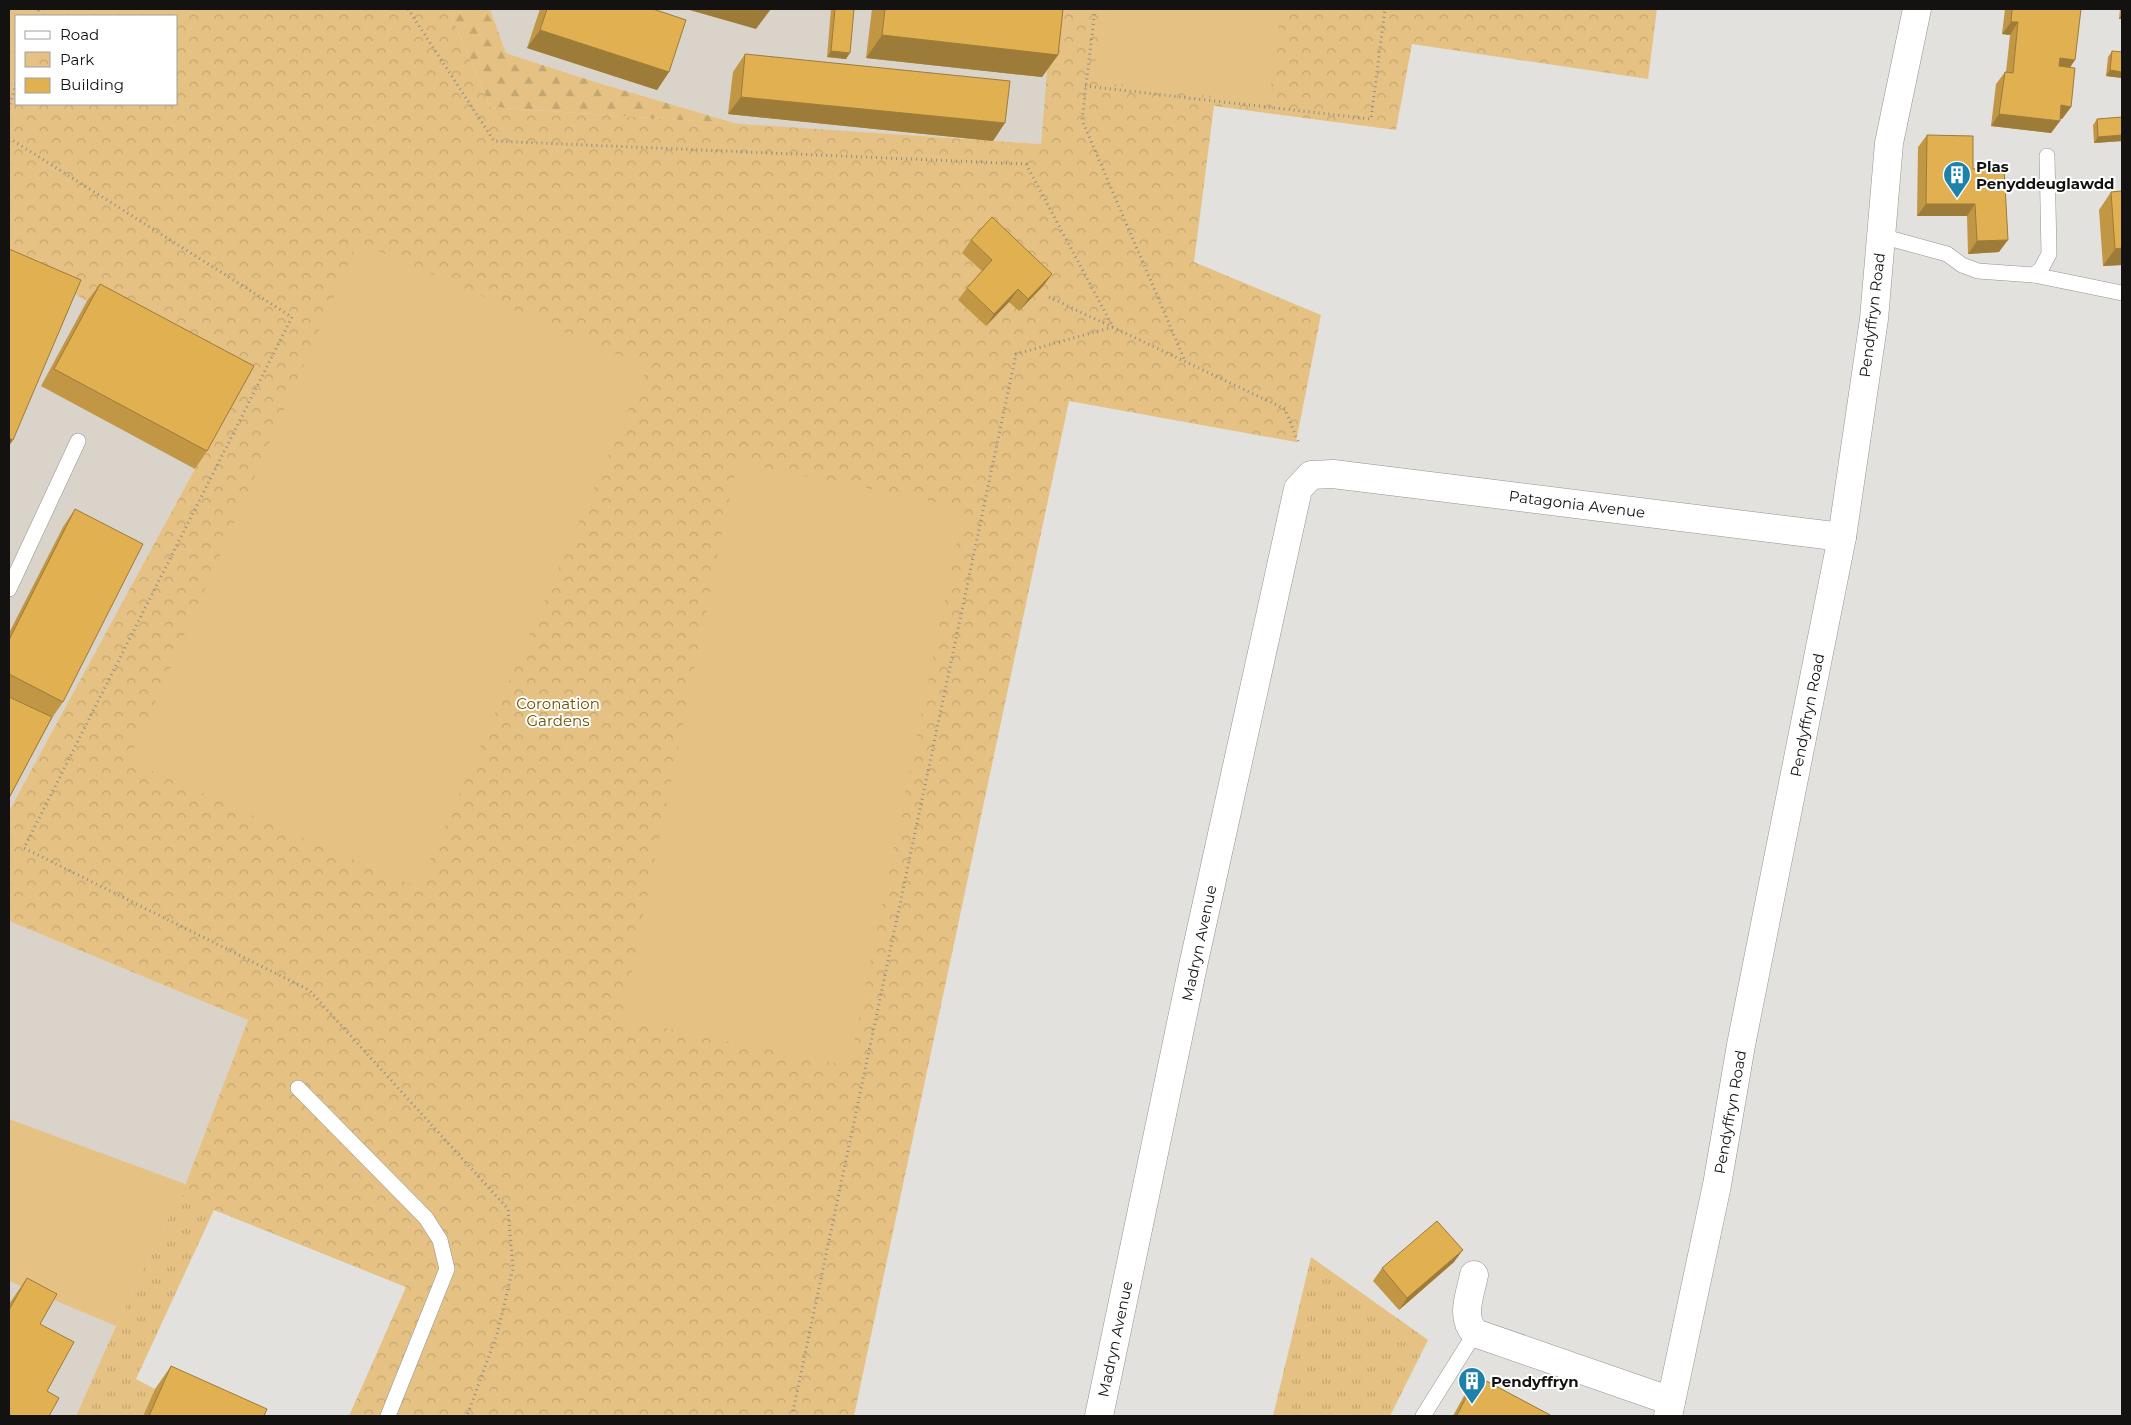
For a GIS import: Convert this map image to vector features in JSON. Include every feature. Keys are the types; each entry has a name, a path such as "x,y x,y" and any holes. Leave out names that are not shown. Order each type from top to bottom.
{"street":[{"name":"Pendyffryn Road","path":"1670,1409 1717,1185 1749,1008 1842,537 1874,319 1889,143 1917,9"},
{"name":"Patagonia Avenue","path":"1311,475 1333,474 1842,537"},
{"name":"Madryn Avenue","path":"1099,1416 1191,976 1298,489 1311,475"},
{"path":"1474,1275 1466,1315 1469,1326 1475,1333 1670,1409"}],"lane":[{"path":"2034,275 2041,270 2049,254 2047,156"},
{"path":"1881,236 1947,254 1962,264 1978,271 2034,275 2122,292"},
{"path":"9,589 78,442"},
{"path":"298,1088 426,1218 440,1240 446,1269 388,1416"},
{"path":"1423,1416 1475,1333"}],"path":[{"path":"408,9 494,141 1026,164 1113,327"},
{"path":"1095,9 1082,120 1185,361"},
{"path":"1085,86 1371,119 1385,9"},
{"path":"9,109 15,88"},
{"path":"9,138 292,316 24,848"},
{"path":"1049,297 1285,409 1311,475"},
{"path":"792,1416 1016,354 1113,327"}],"shaded area":[{"path":"490,9 1052,9 1041,144 738,124 592,81 506,53"},
{"path":"9,256 241,384 9,811"},
{"path":"9,921 248,1020 181,1196 116,1326 76,1416 9,1416"}],"green space":[{"name":"Coronation Gardens","path":"9,9 449,9 490,107 1041,144 1052,9 1657,9 1648,79 1412,44 1396,130 1214,106 1194,262 1321,315 1296,442 1069,401 854,1416 349,1416 406,1287 181,1196 248,1020 9,921 9,811 241,384 87,301 9,256"},
{"path":"449,9 490,9 506,53 592,81 738,124 490,107"},
{"path":"1102,9 1281,9 1269,103 1093,81"},
{"path":"358,242 647,368 418,888 129,761"},
{"path":"737,462 964,508 849,1066 622,1019"},
{"path":"9,1119 185,1184 116,1326 9,1281"},
{"path":"185,1184 406,1287 214,1210 136,1379 155,1389 143,1416 76,1416 116,1326"},
{"path":"1311,1257 1428,1340 1390,1416 1273,1416"}],"building":[{"path":"547,9 653,9 686,20 669,72 540,30"},
{"path":"835,9 854,9 850,53 831,51"},
{"path":"885,9 1063,9 1058,55 882,35"},
{"path":"2012,9 2081,9 2075,60 2060,58 2059,66 2075,68 2071,107 2061,105 2060,121 1999,114 2005,72 2013,73 2018,22 2011,22"},
{"path":"2112,51 2122,52 2122,72 2110,70"},
{"path":"745,54 1010,81 1005,123 741,97"},
{"path":"2122,117 2122,135 2098,137 2097,119"},
{"name":"Plas Penyddeuglawdd","path":"1927,135 1973,136 1973,169 2004,167 2008,240 1977,241 1975,204 1926,204"},
{"path":"2122,191 2122,248 2115,249 2111,192"},
{"path":"992,217 1052,274 1028,299 1018,289 994,314 967,288 992,260 971,240"},
{"path":"9,249 81,280 13,440 9,438"},
{"path":"100,284 254,366 207,451 54,369"},
{"path":"75,509 143,544 63,702 9,674 9,640"},
{"path":"9,697 52,717 9,798"},
{"path":"1437,1221 1463,1250 1407,1298 1382,1268"},
{"path":"27,1278 57,1294 40,1324 74,1342 47,1391 59,1398 49,1416 9,1416 9,1310"},
{"path":"171,1366 267,1409 264,1416 149,1416"},
{"path":"1477,1376 1552,1416 1457,1415"}],"place":[{"name":"Plas Penyddeuglawdd","path":"1957,199"},
{"name":"Pendyffryn","path":"1472,1405"}]}
